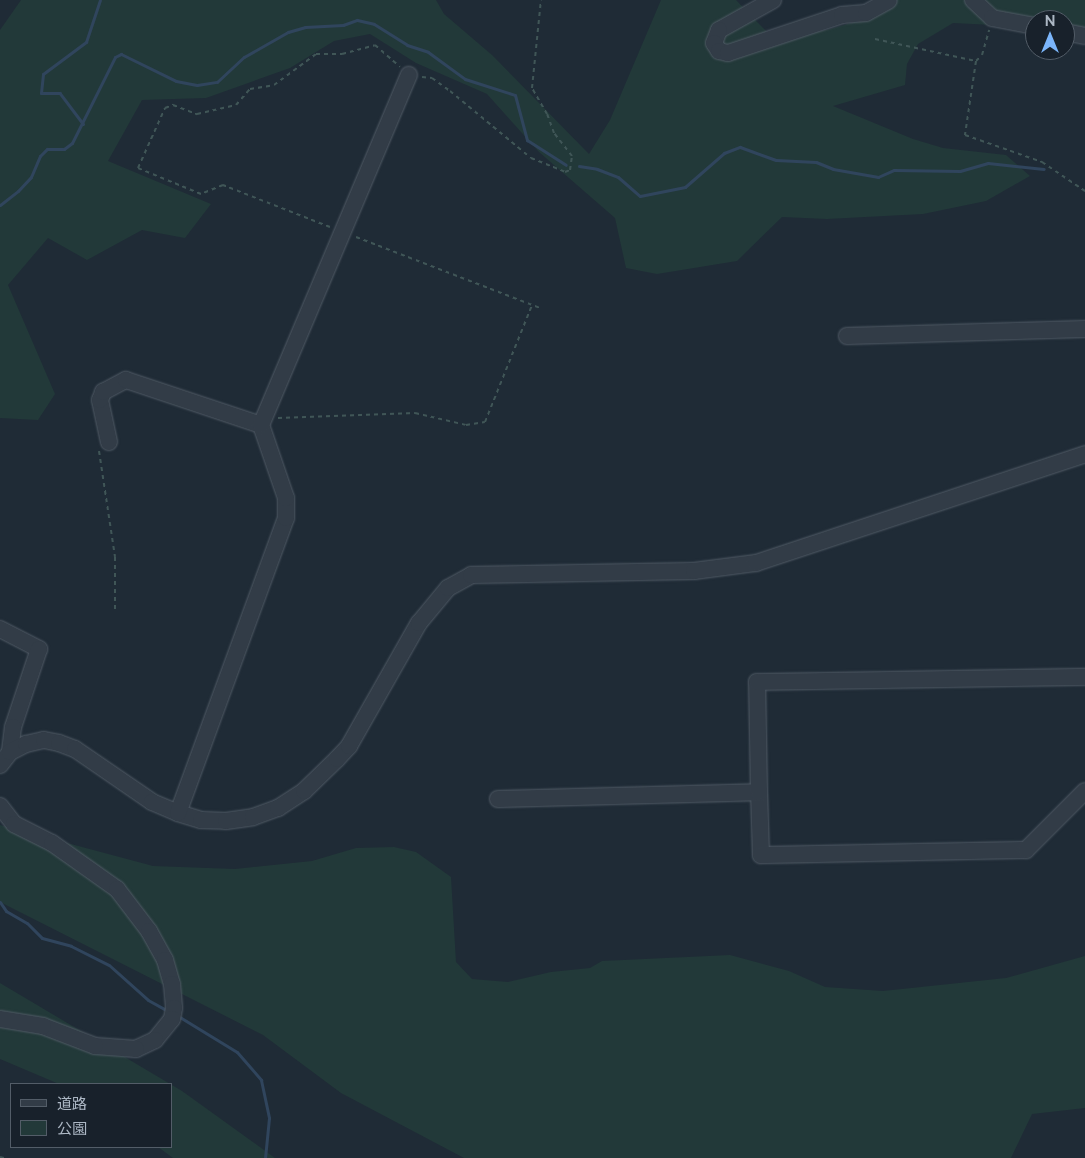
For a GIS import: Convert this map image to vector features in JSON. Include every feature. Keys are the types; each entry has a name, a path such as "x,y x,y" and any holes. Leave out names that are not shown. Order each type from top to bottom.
{"street":[{"path":"773,0 719,30 714,43 720,51 728,53 842,15 866,13 890,0"},
{"path":"973,0 992,18 1025,24"},
{"path":"178,813 286,518 286,498 262,420 340,231 409,74"},
{"path":"848,336 1085,329"},
{"path":"103,444 100,400 103,392 126,380 262,420"},
{"path":"10,752 44,740 59,742 74,749 152,802 178,813 201,820 226,821 253,817 278,808 304,791 348,746 419,623 448,588 471,575 694,571 756,563 1085,454"},
{"path":"0,629 38,649 13,727 10,752 0,765"},
{"path":"1085,677 757,682 761,855 1026,850 1085,791"},
{"path":"498,800 759,791"},
{"path":"0,806 14,824 52,843 122,894 150,931 165,960 172,984 173,1014 150,1044 117,1050 95,1046 43,1026 0,1019"}],"path":[{"path":"540,308 223,185 201,194 138,168 165,108 173,105 197,114 236,105 250,89 274,85 316,54 342,54 375,44 409,74 432,78 531,158 565,172 570,170 572,156 554,133 547,114 532,88 541,0"},
{"path":"992,18 982,55 976,61 965,136 1042,162 1085,191"},
{"path":"875,39 976,61"},
{"path":"262,420 415,413 466,425 485,422 532,305"},
{"path":"103,444 115,557 115,611"},
{"path":"0,1157 4,1158"}],"green space":[{"path":"21,0 436,0 444,14 492,55 589,154 610,120 661,0 736,0 767,32 799,33 827,30 875,16 889,0 1085,0 1085,29 1075,28 1075,10 1025,10 1025,27 953,23 918,44 907,64 905,85 833,106 913,139 943,148 1006,155 1030,176 986,201 923,214 827,219 782,217 737,261 657,274 626,268 615,218 539,152 487,94 416,63 370,34 334,41 290,68 206,98 142,100 108,161 211,204 185,238 142,230 87,260 48,238 8,285 55,394 38,420 0,418 0,30"},
{"path":"0,825 153,866 235,869 312,861 356,848 394,847 416,852 451,877 456,962 472,979 508,982 551,972 590,968 602,961 730,955 789,971 825,987 883,991 1006,978 1085,956 1085,1108 1032,1114 1011,1158 464,1158 341,1093 263,1035 0,902"},
{"path":"0,983 168,1083 57,1083 0,1059"},
{"path":"172,1085 275,1158 173,1158 159,1148 172,1148"}],"waterway":[{"path":"83,124 60,93 41,93 43,74 86,42 100,0"},
{"path":"0,205 18,191 31,177 40,156 47,149 64,149 72,143 115,57 121,54 176,81 197,85 217,82 244,57 288,32 305,27 343,25 357,20 374,24 407,45 428,52 465,79 515,95 527,140 566,165"},
{"path":"579,166 597,169 618,177 640,196 685,187 724,153 740,147 776,160 816,162 833,169 878,177 894,170 960,171 988,163 1044,169"},
{"path":"0,902 6,911 27,923 42,938 71,946 109,965 148,1000 168,1011"},
{"path":"178,1016 237,1052 261,1080 269,1118 265,1158"}]}
